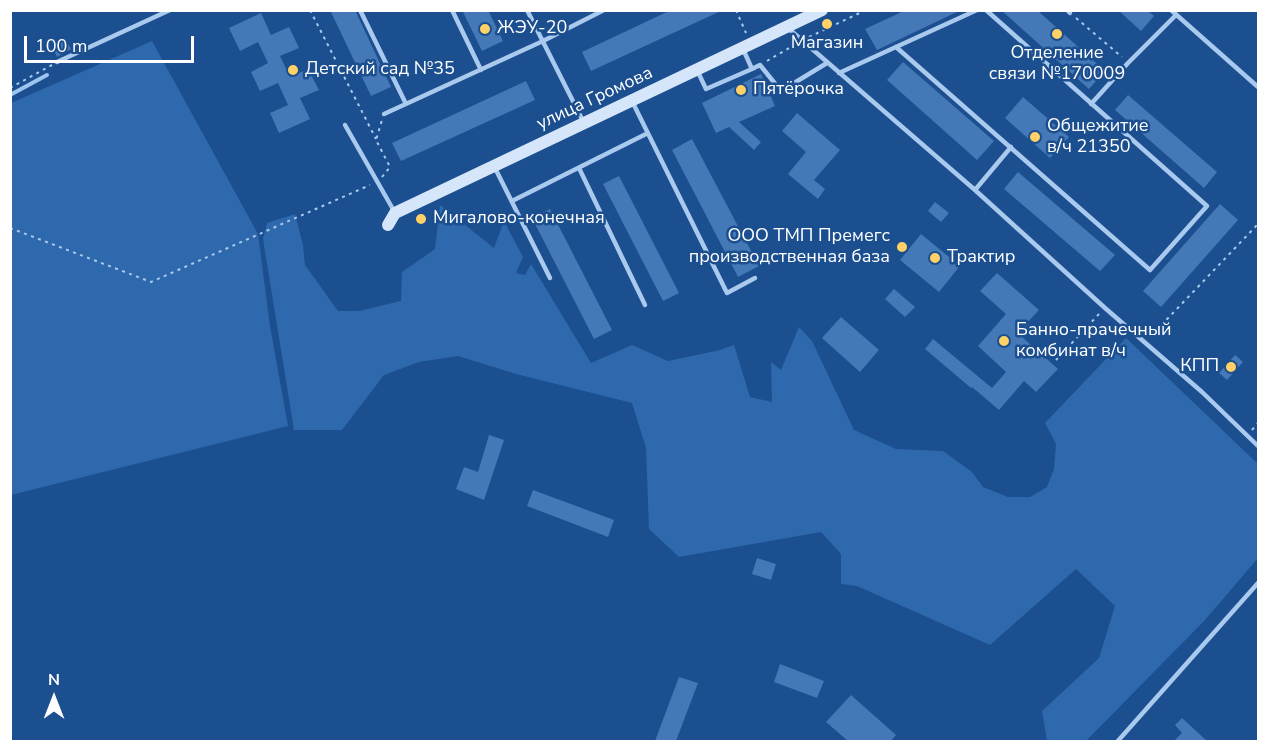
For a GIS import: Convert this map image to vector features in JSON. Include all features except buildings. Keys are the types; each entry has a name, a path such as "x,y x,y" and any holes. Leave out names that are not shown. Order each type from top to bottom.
{"street":[{"name":"улица Громова","path":"395,213 822,10"},
{"path":"388,225 395,213"}],"lane":[{"path":"57,62 170,10"},
{"path":"360,10 406,104"},
{"path":"452,10 481,70"},
{"path":"527,10 584,124"},
{"path":"384,114 543,41 604,10"},
{"path":"838,73 977,10"},
{"path":"896,47 1150,270 1207,206 986,10"},
{"path":"1171,10 1258,87"},
{"path":"1092,104 1128,63 1176,15"},
{"path":"787,27 975,190 1202,392 1258,446"},
{"path":"747,46 752,69"},
{"path":"697,70 706,89 760,65 781,91 827,63"},
{"path":"632,101 727,293 755,278"},
{"path":"345,125 395,213"},
{"path":"512,201 648,133"},
{"path":"975,190 1011,147"},
{"path":"495,166 550,278"},
{"path":"579,168 645,305"},
{"path":"1118,741 1258,583"}],"path":[{"path":"10,228 151,282 377,182 390,167 310,10"},
{"path":"736,10 747,46"},
{"path":"760,65 801,40 866,10"},
{"path":"1069,12 1128,63"},
{"path":"10,88 57,62"},
{"path":"376,140 384,114"},
{"path":"1145,342 1258,224"},
{"path":"1056,360 1105,308"}],"shaded area":[{"path":"152,41 258,234 270,326 288,426 11,495 11,103"},
{"path":"440,205 494,248 504,221 523,257 516,273 525,275 531,264 591,363 632,345 668,361 734,345 750,397 772,402 771,362 781,370 799,327 812,341 854,430 896,449 943,451 972,472 983,487 1008,497 1030,497 1047,487 1054,469 1056,444 1045,423 1126,338 1258,464 1258,558 1205,620 1086,741 1047,741 1042,711 1099,658 1115,606 1076,569 990,645 857,586 841,584 841,554 821,532 679,557 649,529 646,448 632,403 516,374 458,356 419,362 384,375 342,430 294,430 263,239 267,223 295,214 303,245 305,265 338,311 359,311 401,301 402,272 435,249"}],"waterway":[{"path":"10,95 47,75"}],"place":[{"name":"Магазин","path":"827,24"},
{"name":"ЖЭУ-20","path":"485,29"},
{"name":"Отделение связи №170009","path":"1057,34"},
{"name":"Детский сад №35","path":"293,70"},
{"name":"Пятёрочка","path":"741,90"},
{"name":"Общежитие в/ч 21350","path":"1035,137"},
{"name":"Мигалово-конечная","path":"421,219"},
{"name":"ООО ТМП Премегс производственная база","path":"902,247"},
{"name":"Трактир","path":"935,258"},
{"name":"Банно-прачечный комбинат в/ч","path":"1004,341"},
{"name":"КПП","path":"1231,367"}]}
